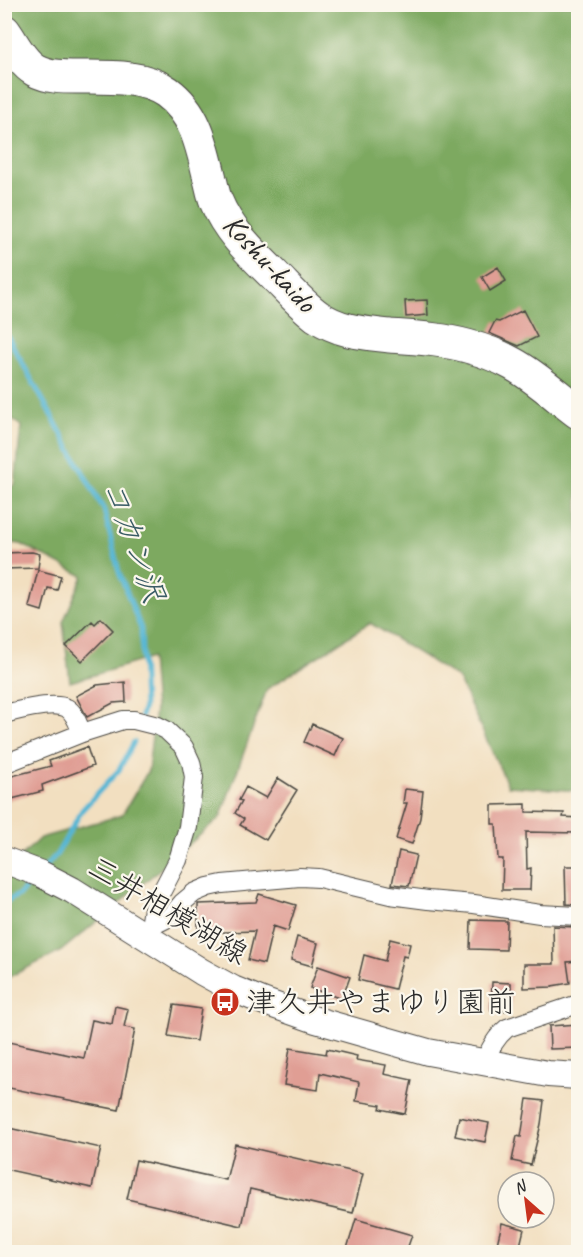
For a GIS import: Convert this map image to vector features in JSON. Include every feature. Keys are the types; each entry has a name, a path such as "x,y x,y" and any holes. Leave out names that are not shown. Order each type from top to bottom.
{"highway":[{"name":"Koshu-kaido","path":"4,31 33,69 60,77 112,77 134,80 165,90 179,102 190,116 199,138 215,200 224,217 246,246 316,315 353,332 441,340 488,352 513,364 579,412"}],"main road":[{"name":"三井相模湖線","path":"4,860 41,874 117,918 148,931 202,972 233,989 265,1002 316,1020 428,1052 548,1074 579,1076"}],"street":[{"path":"4,714 60,706 69,709 81,733"},
{"path":"4,764 81,733 123,720 134,720 158,726 166,730 184,747 191,762 194,777 188,827 178,860 153,908 148,931"},
{"path":"148,931 170,917 194,893 208,887 300,878 319,878 390,895 540,914 579,916"},
{"path":"484,1062 494,1042 507,1028 579,1004"}],"green space":[{"path":"5,5 578,5 578,791 508,786 458,678 370,623 267,689 220,818 61,951 5,979 5,872 40,838 122,815 148,771 155,709 151,658 70,682 63,622 83,576 21,544 5,542 5,490 15,485 21,426 4,413"}],"building":[{"path":"498,267 506,281 490,291 482,277"},
{"path":"427,300 428,315 406,317 405,301"},
{"path":"523,310 537,337 519,346 489,333 495,321 499,322"},
{"path":"4,553 40,554 38,568 4,569"},
{"path":"38,570 61,576 57,590 48,588 42,611 29,607"},
{"path":"101,618 113,630 82,661 66,646 92,621 95,624"},
{"path":"125,682 126,702 113,703 87,717 76,696 97,685"},
{"path":"312,724 343,738 335,756 304,742"},
{"path":"87,747 93,766 42,785 43,791 4,801 4,778 51,766 49,761"},
{"path":"278,778 297,790 266,840 240,825 244,819 235,813 246,787 266,798"},
{"path":"405,789 423,791 420,818 412,844 396,839 407,803 403,803"},
{"path":"526,804 526,812 564,813 563,817 579,818 579,833 526,832 527,869 531,868 530,890 502,890 503,859 498,859 496,824 492,824 492,805"},
{"path":"399,851 416,855 409,886 392,884"},
{"path":"565,866 579,866 579,905 566,904"},
{"path":"259,894 296,905 288,931 273,926 264,964 248,960 255,931 198,933 198,904 256,902"},
{"path":"471,920 507,921 506,950 470,949"},
{"path":"553,926 575,927 578,961 567,962 570,983 552,987 524,988 524,964 554,964"},
{"path":"297,937 318,943 312,966 291,960"},
{"path":"390,939 410,944 407,957 403,956 395,989 358,980 364,955 385,961"},
{"path":"318,966 350,977 342,999 310,988"},
{"path":"492,982 511,983 511,1011 491,1010"},
{"path":"174,1005 201,1009 196,1041 168,1036"},
{"path":"115,1006 128,1009 124,1027 135,1029 119,1110 4,1087 4,1041 84,1058 92,1020 112,1024"},
{"path":"579,1024 579,1048 550,1049 549,1026"},
{"path":"290,1048 326,1054 327,1049 357,1056 356,1060 386,1065 384,1074 412,1080 405,1114 380,1109 381,1105 356,1101 359,1082 320,1073 318,1090 284,1085"},
{"path":"527,1099 544,1101 531,1165 512,1161 517,1136 521,1137"},
{"path":"459,1117 489,1123 485,1142 455,1136"},
{"path":"4,1127 101,1148 92,1188 4,1169"},
{"path":"235,1144 363,1174 353,1213 250,1189 242,1226 127,1199 136,1160 226,1180"},
{"path":"356,1219 412,1235 406,1252 346,1252"},
{"path":"500,1230 524,1230 519,1250 497,1244"}],"waterway":[{"name":"コカン沢","path":"4,330 104,510 119,572 141,629 144,707 141,716"},
{"name":"コカン沢","path":"45,867 57,854 82,810 119,770 134,742"},
{"name":"コカン沢","path":"4,903 20,894 33,880"}],"place":[{"name":"津久井やまゆり園前","path":"225,1002"}]}
